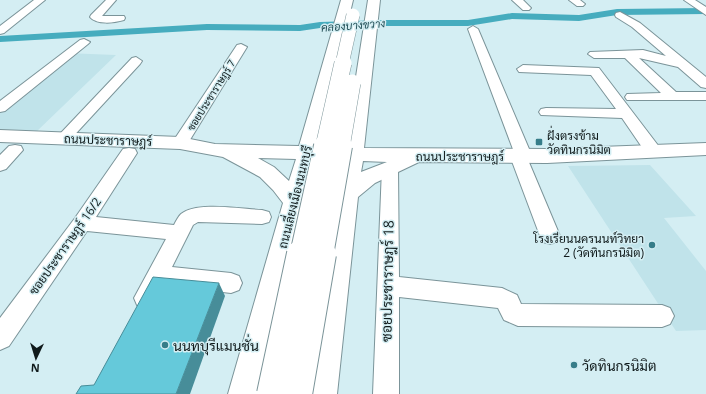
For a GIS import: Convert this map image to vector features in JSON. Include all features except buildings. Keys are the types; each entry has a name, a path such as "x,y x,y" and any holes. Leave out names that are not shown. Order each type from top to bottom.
{"main road":[{"name":"ถนนเลี่ยงเมืองนนทบุรี","path":"244,394 317,113 359,12"},
{"name":"ถนนเลี่ยงเมืองนนทบุรี","path":"270,394 359,12"},
{"path":"321,394 346,195 354,154 359,116 359,12"},
{"path":"298,394 359,12"},
{"path":"251,150 275,145 293,137 317,113 336,118 359,116"},
{"path":"346,195 368,178 404,160 372,138 359,116"},
{"name":"ถนนประชาราษฎร์","path":"0,136 180,143 220,150"},
{"name":"ถนนประชาราษฎร์","path":"8,150 189,155 220,150 251,150 354,154 404,160 706,149"},
{"path":"220,150 253,163 272,175 284,186 291,215 314,211 334,215 342,228"}],"street":[{"path":"0,31 40,0"},
{"path":"111,0 95,17 120,18"},
{"path":"517,0 526,8"},
{"path":"689,0 704,10"},
{"path":"620,15 636,25 706,84"},
{"path":"473,29 550,236"},
{"path":"0,108 84,42"},
{"name":"ซอยประชาราษฎร์ 7","path":"180,143 241,47"},
{"path":"594,54 643,54 684,65"},
{"path":"628,54 672,96"},
{"path":"63,139 136,60"},
{"path":"523,69 595,71 654,152"},
{"path":"632,97 706,96"},
{"path":"546,112 626,114"},
{"path":"0,165 8,150"},
{"name":"ซอยประชาราษฎร์ 16/2","path":"0,338 82,223 129,153"},
{"name":"ซอยประชาราษฎร์ 18","path":"386,394 387,286 404,160"},
{"path":"134,317 186,220 192,216 200,214 262,217"},
{"path":"82,223 179,233"},
{"path":"157,275 231,283"},
{"path":"387,286 502,298 508,302 512,312 518,315 662,316"}],"shaded area":[{"path":"65,53 116,55 35,133 0,132 0,100"},
{"name":"โรงเรียนนครนนท์วิทยา 2 (วัดทินกรนิมิต)","path":"650,165 696,216 664,218 706,271 706,330 676,331 568,166"}],"waterway":[{"name":"คลองบางขวาง","path":"0,39 207,27 300,28 320,25 385,23 468,23 512,16 579,18 617,12 706,11"}],"place":[{"name":"ฝั่งตรงข้าม วัดทินกรนิมิต","path":"539,142"},
{"name":"โรงเรียนนครนนท์วิทยา 2 (วัดทินกรนิมิต)","path":"652,245"},
{"name":"นนทบุรีแมนชั่น","path":"165,345"},
{"name":"วัดทินกรนิมิต","path":"574,365"}]}
